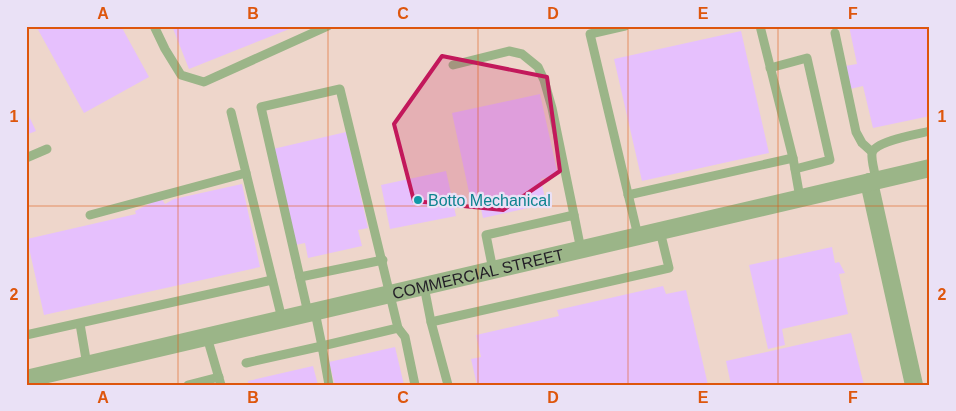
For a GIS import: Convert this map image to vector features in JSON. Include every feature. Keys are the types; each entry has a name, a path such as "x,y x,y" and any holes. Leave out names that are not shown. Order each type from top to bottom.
{"street":[{"name":"COMMERCIAL STREET","path":"26,379 930,168"},
{"path":"873,181 914,385"}],"lane":[{"path":"154,26 164,49 181,75 204,82 328,26"},
{"path":"625,26 590,34 638,236"},
{"path":"760,26 793,158 800,198"},
{"path":"835,33 856,132 862,142 872,152"},
{"path":"453,65 509,51 522,54 538,67 552,108 581,250"},
{"path":"770,68 807,58 830,160 795,169"},
{"path":"329,385 322,346 300,277 262,107 340,89 398,328 405,337 415,385"},
{"path":"231,112 282,319"},
{"path":"873,181 872,152 875,146 930,131"},
{"path":"26,158 47,149"},
{"path":"628,195 793,158"},
{"path":"90,215 246,173"},
{"path":"492,270 486,235 574,215"},
{"path":"431,322 669,268 660,231"},
{"path":"300,277 383,260"},
{"path":"26,335 272,280"},
{"path":"424,286 431,322 448,385"},
{"path":"80,324 87,365"},
{"path":"246,363 398,328"},
{"path":"188,385 220,381 207,337"}],"highlighted area":[{"path":"442,56 547,77 560,171 503,210 414,201 394,124"}],"shaded area":[{"path":"26,26 930,26 930,385 26,385"}],"building":[{"path":"36,26 121,26 149,77 84,113"},
{"path":"172,26 297,26 189,69"},
{"path":"849,26 930,26 930,116 873,128 863,86 850,89 845,66 857,64"},
{"path":"741,31 769,153 642,181 614,59"},
{"path":"540,94 558,175 541,179 546,204 483,218 478,195 470,197 452,113"},
{"path":"26,110 36,131 26,135"},
{"path":"346,132 368,228 358,230 362,246 308,258 305,243 295,245 273,149"},
{"name":"Botto Mechanical","path":"446,171 456,216 390,229 381,185"},
{"path":"242,184 260,267 44,315 27,239 136,214 135,211 161,198 165,204 174,199"},
{"path":"832,247 835,263 839,262 845,273 839,274 848,314 782,329 785,345 768,349 749,265"},
{"path":"663,286 666,294 686,290 708,385 477,385 471,359 481,357 476,335 559,316 557,310"},
{"path":"851,333 864,385 731,385 726,361"},
{"path":"395,347 404,385 335,385 329,362"},
{"path":"313,366 318,385 248,385 248,381"}],"place":[{"name":"Botto Mechanical","path":"418,200"}]}
